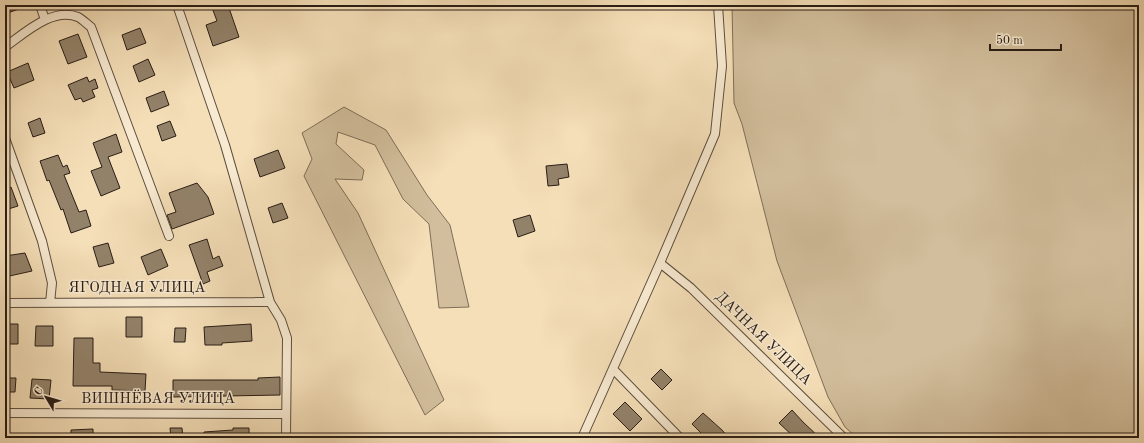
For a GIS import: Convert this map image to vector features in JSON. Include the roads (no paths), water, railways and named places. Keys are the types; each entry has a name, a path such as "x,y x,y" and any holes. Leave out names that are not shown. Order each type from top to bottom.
{"street":[{"path":"40,5 45,20"},
{"path":"176,5 225,145 270,302 281,320 287,338 286,438"},
{"path":"582,438 660,263 715,134 722,66 718,5"},
{"path":"5,47 45,20 64,15 79,18 91,27 169,236"},
{"path":"5,138 42,241 52,282 50,303"},
{"name":"ДАЧНАЯ УЛИЦА","path":"660,263 691,288 844,438"},
{"name":"ЯГОДНАЯ УЛИЦА","path":"5,303 270,302"},
{"path":"613,369 680,438"},
{"name":"ВИШНЁВАЯ УЛИЦА","path":"5,413 286,414"}]}
